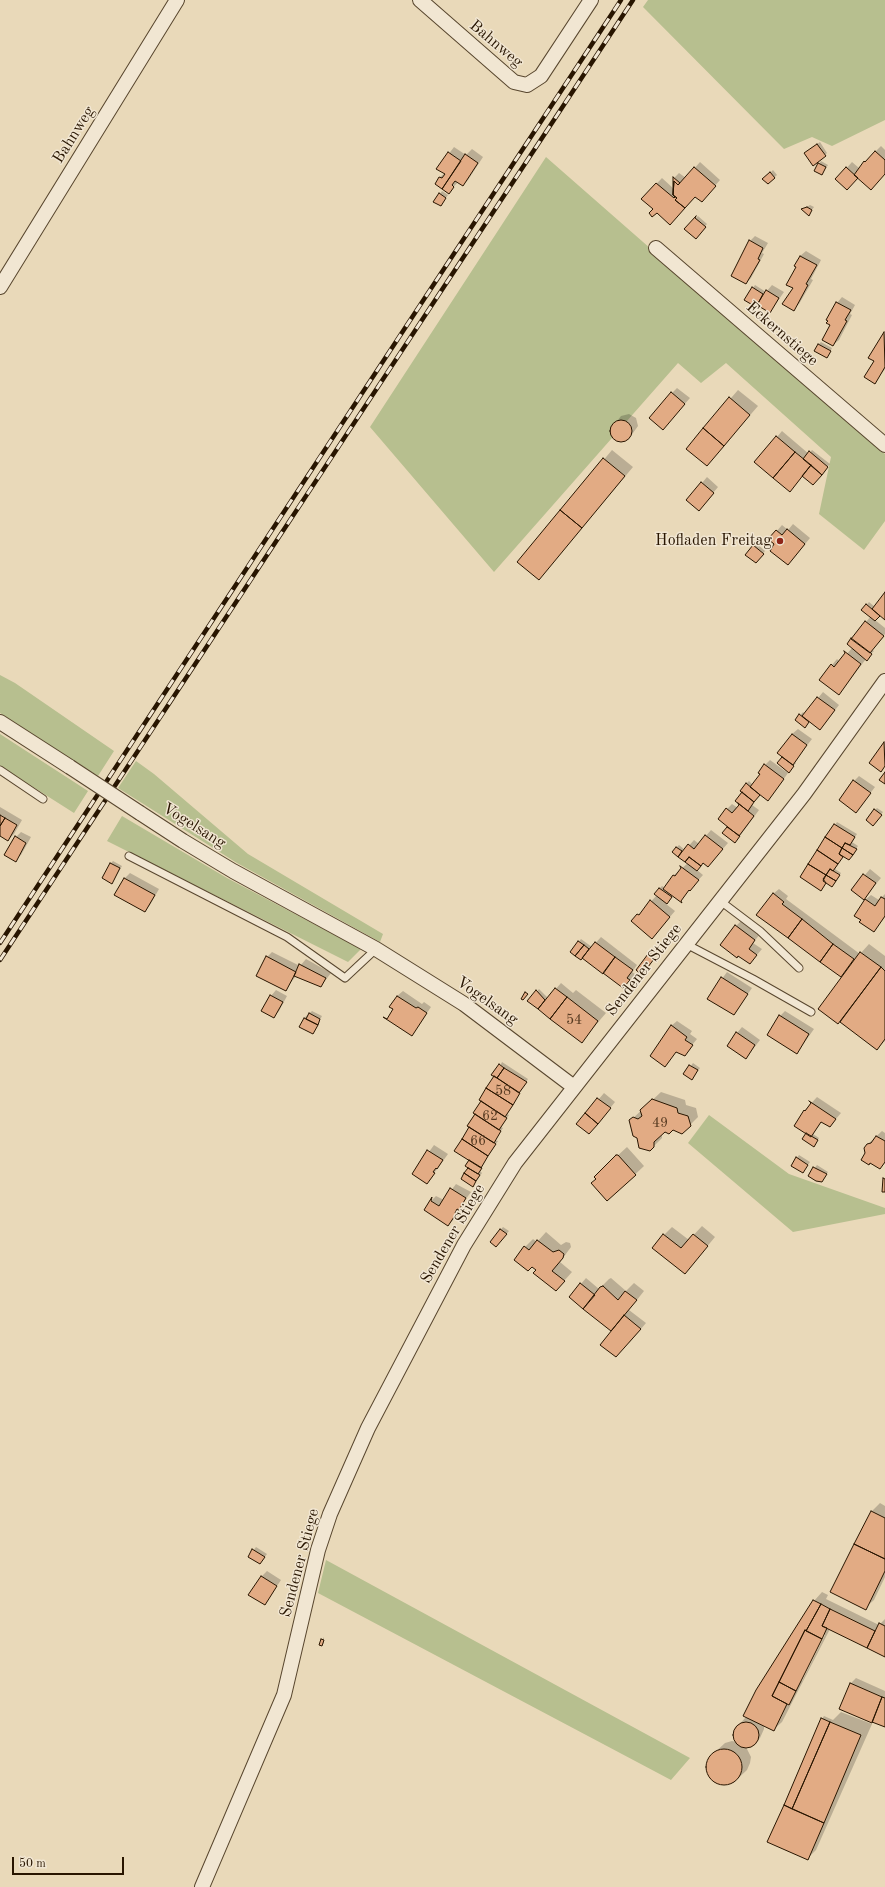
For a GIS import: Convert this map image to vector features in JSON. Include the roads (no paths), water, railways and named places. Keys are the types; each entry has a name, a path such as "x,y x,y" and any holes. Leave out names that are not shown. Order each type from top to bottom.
{"street":[{"name":"Bahnweg","path":"0,287 177,0"},
{"name":"Bahnweg","path":"420,0 514,82 527,85 541,76 591,0"},
{"name":"Eckernstiege","path":"656,248 885,445"},
{"name":"Sendener Stiege","path":"202,1887 284,1695 318,1550 330,1514 365,1435 467,1240 515,1163 804,794 885,681"},
{"name":"Vogelsang","path":"0,722 183,841 376,949 464,1004 574,1087"}],"lane":[{"path":"0,770 43,799"},
{"path":"129,856 287,937 345,978 376,949"},
{"path":"720,900 760,931 799,968"},
{"path":"686,944 753,979 810,1012"}],"railway":[{"path":"0,943 621,0"},
{"path":"0,960 633,0"}],"place":[{"name":"Hofladen Freitag","path":"780,541"}]}
